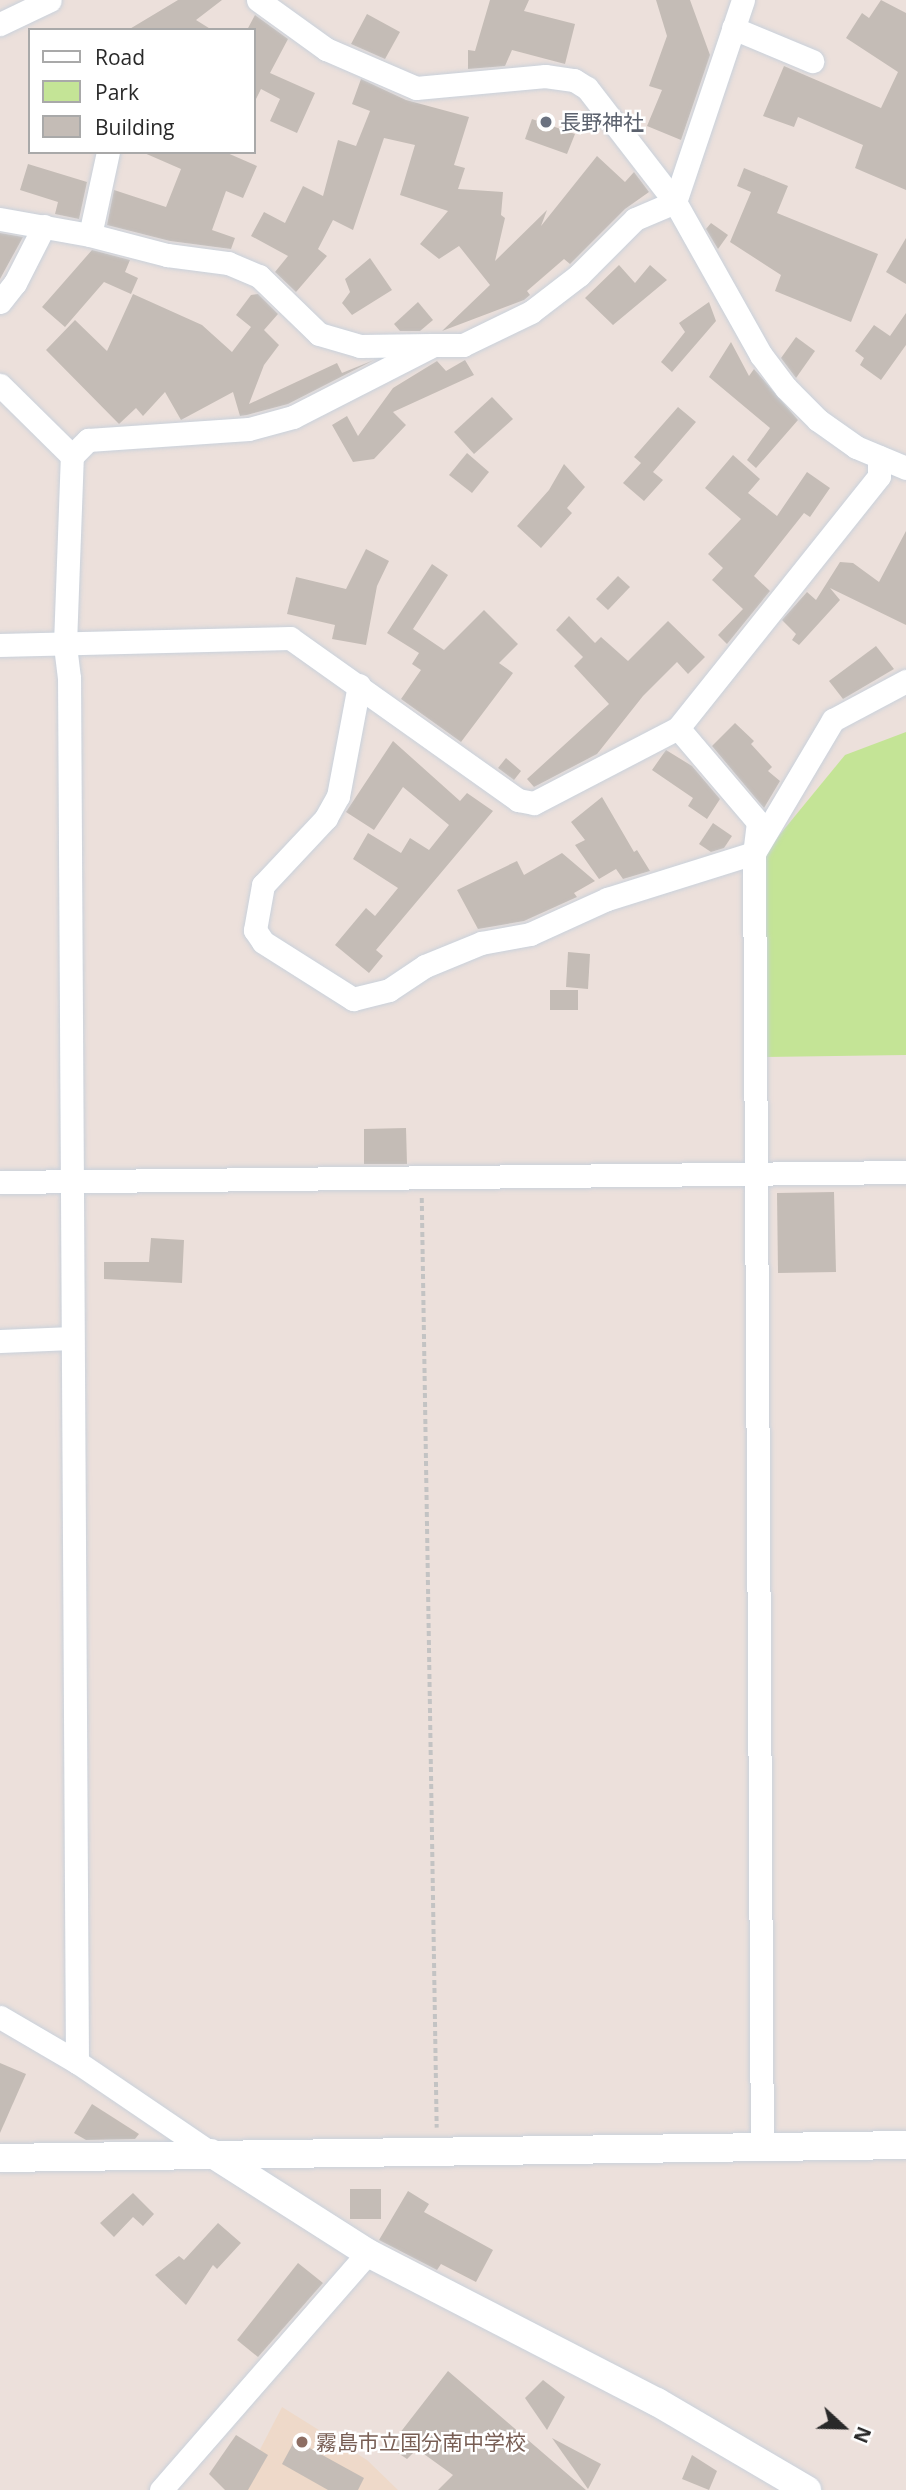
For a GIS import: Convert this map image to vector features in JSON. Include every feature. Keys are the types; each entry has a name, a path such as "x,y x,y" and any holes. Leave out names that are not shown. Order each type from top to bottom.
{"street":[{"path":"0,24 50,0"},
{"path":"258,0 326,49 416,88 545,76 574,80 605,106 675,202 761,355 786,388 818,421 879,457 906,468"},
{"path":"0,219 90,235 167,256 228,263 258,276 319,334 360,346 463,345 530,312 579,275 635,219 675,202 743,0"},
{"path":"733,28 812,61"},
{"path":"90,235 108,154"},
{"path":"0,302 15,283 44,226"},
{"path":"77,2062 65,644 72,456 88,440 249,429 293,417 434,345"},
{"path":"0,385 72,456"},
{"path":"0,645 290,638 518,800 534,803 678,728 879,476 879,457"},
{"path":"359,685 338,796 326,818 263,885 255,930 263,942 353,999 390,990 425,966 481,943 530,934 607,900 706,864 754,853 833,720 906,681"},
{"path":"678,728 758,822 754,853 762,2146"},
{"path":"0,1182 757,1176 906,1172"},
{"path":"0,1341 72,1338"},
{"path":"0,2017 77,2062 211,2153 368,2253 657,2402 807,2490"},
{"path":"0,2158 906,2145"},
{"path":"161,2490 368,2253"}],"path":[{"path":"422,1178 437,2150"}],"shaded area":[{"name":"霧島市立国分南中学校","path":"282,2407 367,2460 398,2490 239,2490"}],"green space":[{"path":"906,732 906,1055 765,1057 763,855 845,755"}],"building":[{"path":"178,0 222,0 196,20 209,28 131,28"},
{"path":"490,0 529,0 524,11 575,24 565,64 512,50 505,66 468,69 468,50 475,51"},
{"path":"656,0 690,0 710,55 681,140 647,126 662,90 649,86 667,36"},
{"path":"881,0 906,13 906,190 855,168 863,145 798,117 794,127 763,116 784,66 881,108 898,72 846,38 862,13 869,18"},
{"path":"367,14 400,32 385,59 351,44"},
{"path":"255,15 288,39 270,73 315,93 297,133 270,121 280,99 261,89 256,99 256,28 248,28"},
{"path":"361,79 406,100 469,117 454,165 465,168 458,189 503,192 501,215 505,218 495,261 547,210 541,226 597,156 625,182 634,172 649,192 625,209 570,264 564,259 527,291 530,295 524,300 442,331 490,285 459,246 439,259 420,244 448,211 400,195 415,145 384,138 353,230 333,220 318,249 327,256 296,292 275,272 288,256 251,236 264,212 285,223 303,186 323,196 338,140 356,146 370,111 352,104"},
{"path":"532,119 575,134 567,154 525,139"},
{"path":"147,154 230,154 257,166 243,198 226,191 212,230 235,238 231,249 170,241 107,225 114,190 166,207 181,169"},
{"path":"28,164 87,182 79,219 55,214 58,202 20,190"},
{"path":"744,168 788,186 777,213 878,254 851,322 775,291 781,275 730,242 751,192 737,186"},
{"path":"711,223 728,235 718,249 706,229"},
{"path":"0,233 23,237 0,279"},
{"path":"906,238 906,284 886,272"},
{"path":"92,250 130,260 125,272 138,278 131,294 104,282 65,327 42,307"},
{"path":"370,258 392,290 352,315 342,303 350,292 345,279"},
{"path":"619,265 635,283 650,265 667,280 613,325 585,298"},
{"path":"133,294 202,325 232,352 251,327 236,315 251,295 258,294 278,314 264,330 279,345 264,365 249,404 337,363 342,373 374,360 288,404 247,415 240,416 233,392 181,420 165,392 143,416 136,408 119,424 46,350 75,320 107,351"},
{"path":"418,302 433,320 420,331 400,331 394,324"},
{"path":"709,302 716,321 672,372 661,362 685,332 679,323"},
{"path":"906,313 906,345 881,380 860,365 864,358 855,351 874,325 890,336"},
{"path":"796,337 815,351 796,378 781,358"},
{"path":"731,342 749,376 754,369 798,420 756,468 747,460 770,428 709,377"},
{"path":"465,360 474,375 393,412 406,425 374,459 353,462 332,425 347,416 358,436 393,388 437,361 446,371"},
{"path":"492,397 513,419 474,454 454,432"},
{"path":"678,407 696,422 653,472 663,480 644,501 623,483 641,463 634,457"},
{"path":"467,453 489,472 472,493 449,475"},
{"path":"733,455 760,479 748,493 777,516 807,472 830,488 810,517 804,513 754,576 770,591 727,644 718,635 743,609 712,580 723,568 708,554 741,519 705,488"},
{"path":"564,464 585,487 567,508 572,513 541,548 517,526 549,490"},
{"path":"906,531 906,625 830,588 840,600 799,645 792,640 796,634 782,620 807,592 816,600 840,562 853,563 879,582"},
{"path":"366,549 389,561 377,586 366,645 332,639 335,625 287,614 296,577 346,589"},
{"path":"432,564 448,575 413,629 444,650 484,610 518,644 499,663 513,673 461,742 401,699 421,670 412,664 419,653 387,633"},
{"path":"618,576 630,587 608,610 596,599"},
{"path":"569,616 595,643 601,637 628,661 668,621 705,657 688,674 677,662 643,696 597,754 534,787 527,779 609,704 574,666 583,657 556,630"},
{"path":"876,646 894,669 843,699 829,681"},
{"path":"735,723 754,741 751,744 772,767 768,771 780,781 764,808 712,746"},
{"path":"393,741 460,801 467,793 493,811 376,950 383,956 369,973 335,945 366,908 375,916 398,888 353,859 368,833 401,853 410,838 429,850 449,825 403,787 374,830 346,812"},
{"path":"666,750 692,766 720,799 707,819 688,806 693,798 652,770"},
{"path":"506,758 521,771 514,780 498,768"},
{"path":"602,797 634,852 637,850 650,871 623,879 616,869 599,879 575,845 585,840 571,822"},
{"path":"713,823 732,836 724,848 711,852 699,844"},
{"path":"562,853 595,881 574,893 577,897 524,921 478,929 457,890 517,861 524,875"},
{"path":"568,952 590,954 588,989 566,987"},
{"path":"550,990 578,990 578,1010 550,1010"},
{"path":"406,1128 407,1164 364,1164 364,1129"},
{"path":"834,1192 836,1272 778,1273 777,1193"},
{"path":"151,1238 184,1240 182,1283 104,1279 104,1262 149,1262"},
{"path":"0,2063 26,2074 0,2133"},
{"path":"92,2104 139,2134 135,2139 86,2140 74,2133"},
{"path":"350,2189 381,2189 381,2219 350,2219"},
{"path":"408,2191 429,2204 424,2212 493,2250 476,2282 441,2264 437,2270 379,2240"},
{"path":"133,2193 154,2214 143,2226 133,2217 114,2237 100,2223"},
{"path":"218,2223 241,2243 217,2269 213,2265 186,2305 155,2275 179,2256 184,2260"},
{"path":"298,2263 323,2283 258,2357 237,2340"},
{"path":"448,2371 586,2490 438,2490 453,2475 417,2449 407,2459 389,2447"},
{"path":"543,2380 565,2397 547,2430 525,2398"},
{"path":"236,2435 268,2455 248,2490 225,2490 209,2474"},
{"path":"552,2438 601,2464 588,2489"},
{"path":"295,2440 364,2478 358,2490 328,2490 282,2464"},
{"path":"692,2455 717,2471 709,2490 682,2479"}],"place":[{"name":"長野神社","path":"546,122"},
{"name":"霧島市立国分南中学校","path":"302,2442"}]}
